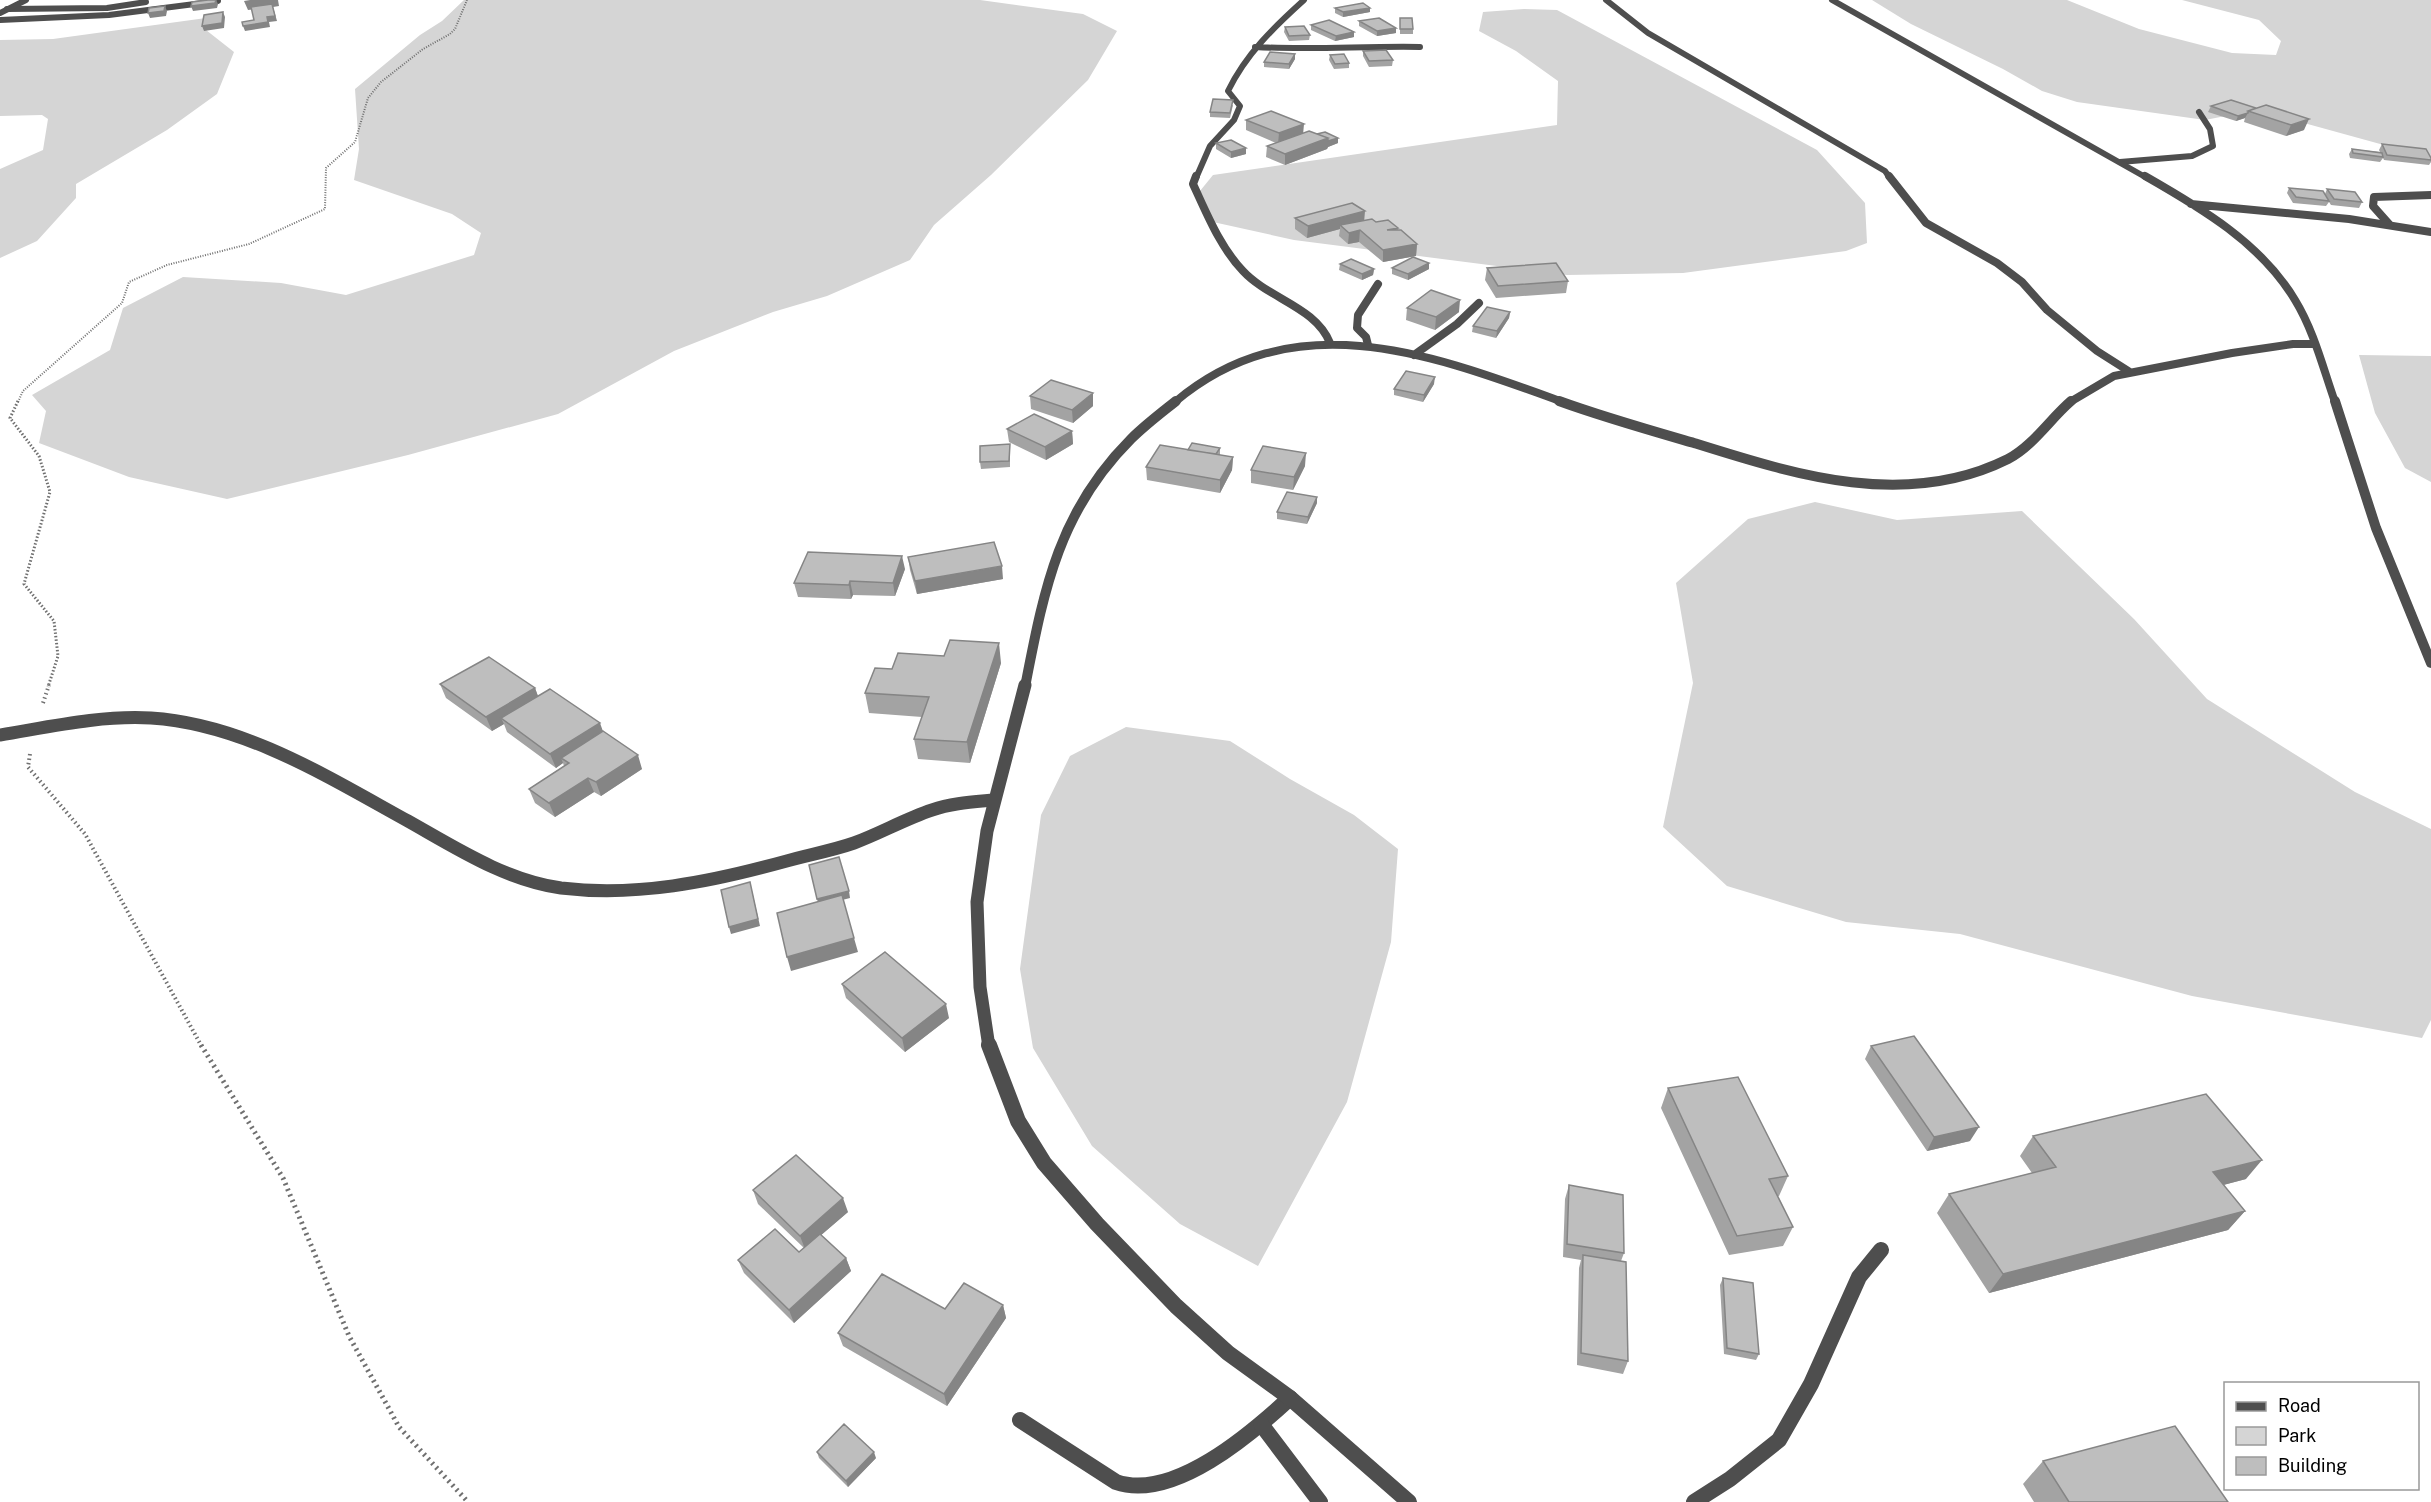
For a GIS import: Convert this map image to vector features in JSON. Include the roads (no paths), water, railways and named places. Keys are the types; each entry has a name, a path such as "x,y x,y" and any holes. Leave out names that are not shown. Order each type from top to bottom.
{"street":[{"path":"0,13 26,0"},
{"path":"1304,0 1266,33 1255,46 1228,91 1240,106 1238,113 1210,146 1193,184 1215,228 1242,270 1284,302 1310,314 1326,329 1330,343"},
{"path":"1606,0 1648,33 1885,171 1926,223 1997,263 2022,282 2047,310 2097,351 2130,372"},
{"path":"1832,0 2120,162 2190,204 2227,228 2273,268 2296,301 2315,344 2372,509 2376,528 2431,663"},
{"path":"0,20 58,19 136,13 218,1"},
{"path":"7,9 107,8 146,2"},
{"path":"1255,46 1311,50 1376,46 1420,47"},
{"path":"2120,162 2201,154 2213,146 2213,140 2199,112"},
{"path":"2389,224 2373,206 2374,197 2431,195"},
{"path":"2190,204 2389,224 2431,232"},
{"path":"1368,345 1366,337 1356,327 1358,315 1378,284"},
{"path":"1414,355 1457,324 1479,303"},
{"path":"1409,1502 1290,1398 1228,1353 1176,1306 1044,1163 1018,1121 986,1038 980,987 977,902 994,800 1018,719 1043,597 1063,536 1092,485 1131,439 1158,415 1237,361 1277,349 1330,343 1368,345 1414,355 1472,369 1579,408 1787,472 1880,486 1907,485 1971,475 2010,458 2026,447 2055,415 2078,396 2114,376 2243,351 2293,344 2315,344"},
{"path":"0,735 97,720 152,718 204,727 230,734 298,763 466,854 509,873 553,887 605,894 665,888 757,869 859,841 934,809 994,800"},
{"path":"1694,1502 1730,1479 1779,1440 1811,1384 1859,1276 1881,1250"},
{"path":"1020,1420 1069,1455 1126,1486 1153,1489 1192,1475 1261,1424 1290,1398"},
{"path":"1261,1424 1320,1502"}]}
